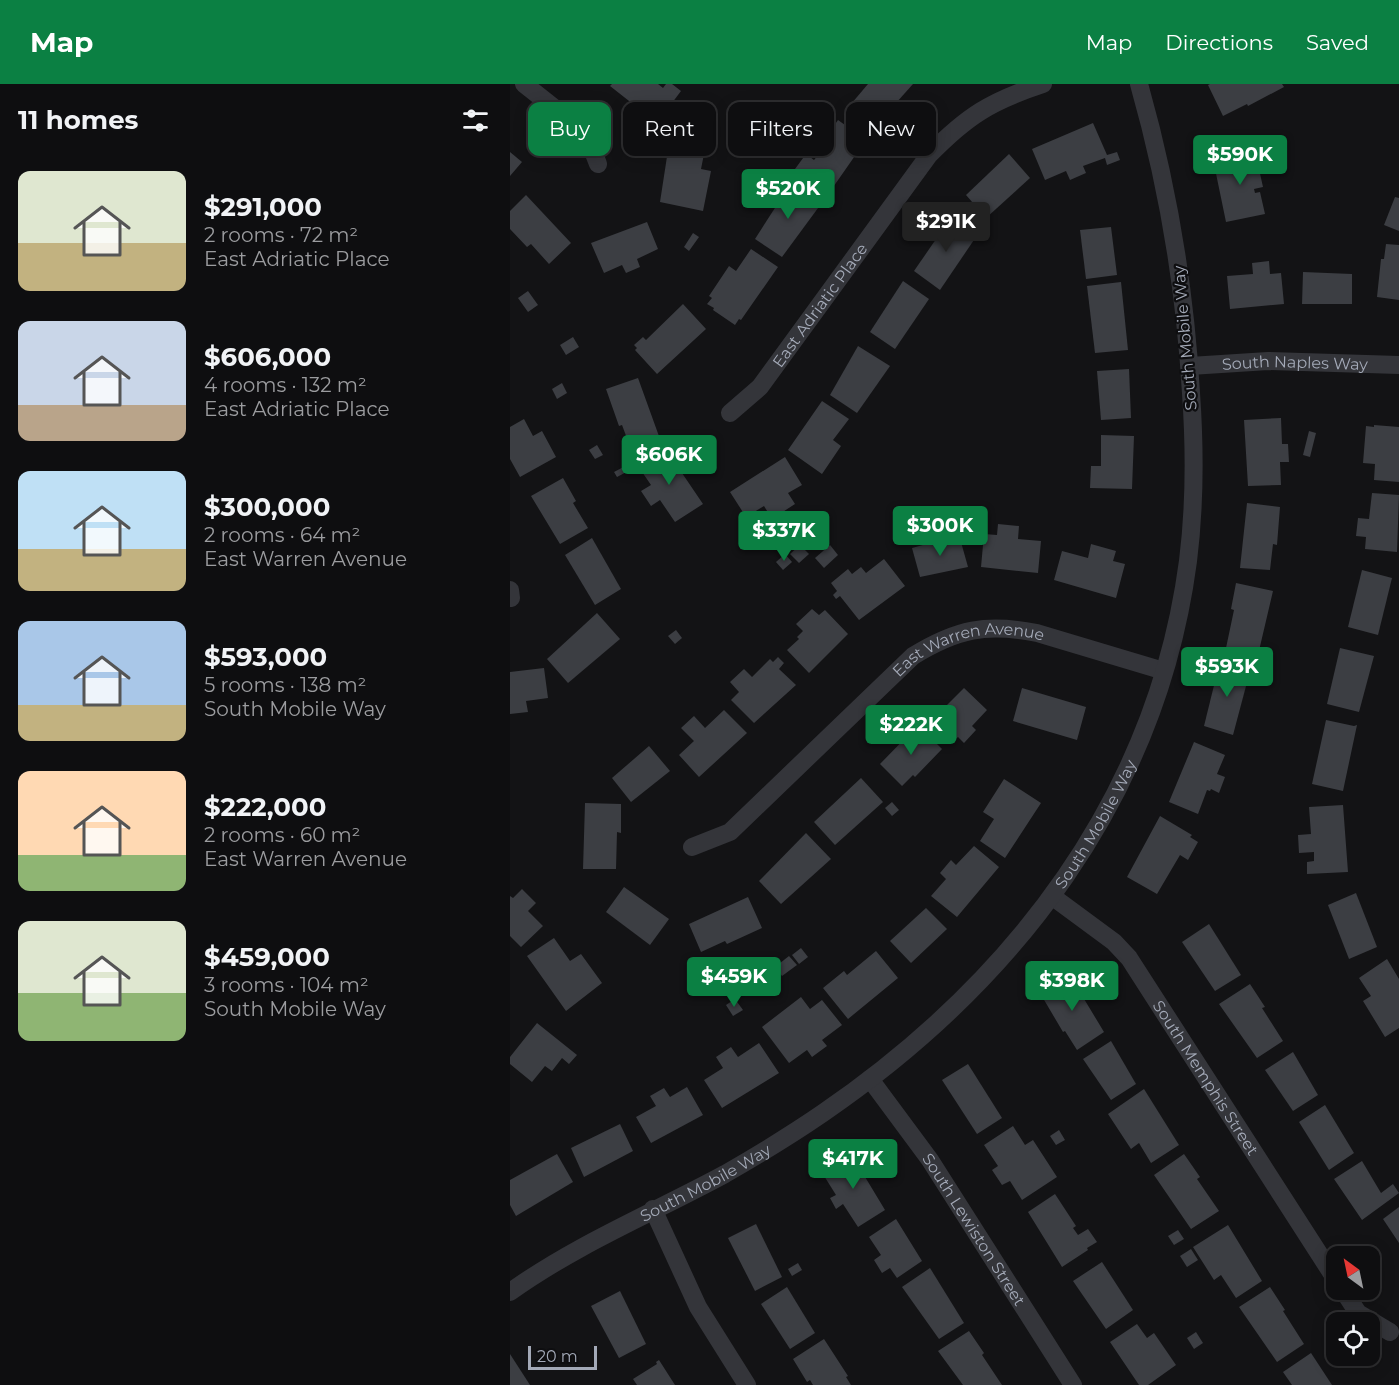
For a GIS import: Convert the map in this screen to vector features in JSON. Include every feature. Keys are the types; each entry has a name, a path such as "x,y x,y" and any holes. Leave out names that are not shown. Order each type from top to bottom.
{"street":[{"path":"524,84 586,133 598,164"},
{"name":"East Adriatic Place","path":"730,412 760,387 929,155 953,131 980,111 1009,95 1042,84"},
{"name":"South Mobile Way","path":"510,1292 566,1255 723,1175 822,1114 870,1079 929,1030 1004,957 1053,897 1105,814 1138,744 1164,671 1181,601 1192,524 1194,447 1190,366 1180,266 1151,125 1139,84"},
{"name":"South Naples Way","path":"1190,366 1268,361 1399,365"},
{"name":"East Warren Avenue","path":"692,847 730,832 913,656 938,641 965,631 987,628 1016,629 1037,633 1164,671"},
{"name":"South Memphis Street","path":"1053,897 1114,942 1129,958 1326,1264"},
{"name":"South Lewiston Street","path":"870,1079 930,1160 1073,1385"},
{"path":"653,1209 698,1307 747,1385"},
{"path":"1350,1300 1358,1313 1390,1332"}],"building":[{"path":"612,84 658,84 663,88 666,84 672,84 681,91 673,102 630,102 610,86"},
{"path":"868,84 913,84 897,102 853,102"},
{"path":"1282,84 1284,87 1223,116 1208,85"},
{"path":"838,120 846,126 846,156 855,156 829,193 795,169 805,156 814,160 817,156 834,156 834,126"},
{"path":"1093,123 1107,155 1117,152 1120,160 1107,165 1105,158 1083,166 1086,173 1070,180 1066,171 1045,180 1032,149"},
{"path":"1255,151 1263,187 1254,189 1255,193 1260,192 1265,214 1226,222 1213,159"},
{"path":"510,152 522,162 510,176"},
{"path":"1009,154 1030,178 986,218 966,195"},
{"path":"667,156 704,156 701,169 711,171 703,211 660,202"},
{"path":"791,183 821,204 782,257 755,239"},
{"path":"526,195 571,243 549,264 531,244 527,247 510,229 510,211"},
{"path":"1395,197 1399,198 1399,231 1384,225"},
{"path":"952,216 978,234 940,290 914,271"},
{"path":"647,222 658,249 637,259 640,267 626,273 622,265 604,273 591,243"},
{"path":"1111,227 1117,275 1086,279 1080,230"},
{"path":"693,233 699,237 689,251 684,247"},
{"path":"1386,244 1399,245 1399,300 1377,297 1381,259 1384,259"},
{"path":"751,249 778,267 741,320 739,319 735,325 707,304 712,298 709,296 729,266 736,271"},
{"path":"1269,261 1270,274 1281,273 1284,304 1230,309 1227,276 1253,274 1252,263"},
{"path":"1303,272 1352,274 1352,304 1302,304"},
{"path":"903,281 929,299 895,349 870,332"},
{"path":"1121,282 1128,350 1095,353 1087,286"},
{"path":"528,291 538,305 528,312 518,298"},
{"path":"683,304 706,329 657,374 635,350 637,348 634,345 643,337 646,340"},
{"path":"573,337 579,347 566,355 560,345"},
{"path":"858,346 890,366 857,413 830,395"},
{"path":"1129,369 1131,418 1101,420 1097,371"},
{"path":"638,378 660,439 631,449 622,425 619,426 606,389"},
{"path":"562,383 567,393 557,399 552,389"},
{"path":"822,401 849,419 833,440 841,446 822,474 788,450"},
{"path":"1281,418 1282,444 1288,444 1289,462 1280,462 1281,485 1248,486 1244,420"},
{"path":"524,419 533,436 542,431 556,457 520,477 510,459 510,427"},
{"path":"1374,425 1399,427 1399,482 1374,480 1375,464 1363,463 1366,426 1374,427"},
{"path":"1309,431 1316,433 1310,457 1303,455"},
{"path":"1101,435 1134,436 1132,489 1090,488 1091,466 1101,466"},
{"path":"597,445 603,455 595,459 589,450"},
{"path":"665,448 703,504 675,522 660,500 651,506 641,491 651,485 638,466"},
{"path":"785,457 802,485 788,493 795,504 772,519 764,506 746,517 730,492"},
{"path":"633,462 636,467 617,477 614,472"},
{"path":"563,478 576,501 573,503 588,528 560,544 531,496"},
{"path":"1372,493 1399,495 1397,552 1365,549 1366,537 1356,536 1358,518 1369,519"},
{"path":"1247,503 1280,507 1277,545 1273,544 1270,570 1240,568"},
{"path":"998,524 1019,526 1018,539 1041,541 1038,573 981,567 984,534 997,535"},
{"path":"959,535 968,567 920,577 912,548"},
{"path":"592,538 621,589 595,605 565,555"},
{"path":"1091,544 1116,551 1113,561 1125,564 1116,598 1054,580 1062,551 1088,558"},
{"path":"800,545 809,554 799,563 790,554"},
{"path":"830,545 838,555 824,568 815,558"},
{"path":"785,554 792,562 783,570 776,562"},
{"path":"884,559 905,586 859,620 840,596 836,599 833,595 837,591 831,583 848,569 852,574 861,567 866,573"},
{"path":"1362,570 1392,578 1378,635 1348,627"},
{"path":"1236,583 1273,591 1258,655 1226,648 1234,610 1231,609"},
{"path":"812,609 819,615 825,610 848,634 809,673 787,650 799,639 797,637 803,631 796,624"},
{"path":"597,613 620,639 568,683 547,659"},
{"path":"676,630 682,638 675,644 668,636"},
{"path":"1340,648 1374,656 1359,712 1327,704"},
{"path":"778,657 784,663 779,669 796,685 754,723 731,700 739,692 730,682 744,669 752,677 770,659 773,662"},
{"path":"1220,661 1250,671 1233,735 1204,726"},
{"path":"544,668 548,698 526,701 528,712 510,714 510,672"},
{"path":"964,688 987,710 972,726 976,730 964,743 958,737 951,743 930,722"},
{"path":"1022,688 1086,707 1077,740 1013,721"},
{"path":"724,710 747,733 699,777 679,755 694,741 681,728 694,716 705,728"},
{"path":"1326,720 1357,725 1343,791 1312,784"},
{"path":"918,725 942,749 915,777 913,775 902,786 880,764"},
{"path":"1194,742 1225,755 1217,774 1225,777 1219,793 1211,789 1207,790 1198,814 1169,802"},
{"path":"649,746 670,771 631,802 612,778"},
{"path":"861,778 883,802 835,845 814,822"},
{"path":"1004,779 1041,803 1005,858 980,841 994,819 983,812"},
{"path":"892,802 899,810 892,816 885,808"},
{"path":"585,803 621,804 621,833 617,832 616,869 583,869"},
{"path":"1343,805 1348,872 1307,874 1307,862 1314,861 1314,852 1299,853 1298,835 1311,834 1309,807"},
{"path":"1160,816 1192,835 1190,837 1198,842 1188,860 1180,855 1157,894 1127,877"},
{"path":"806,833 831,859 781,904 759,881"},
{"path":"974,846 999,867 957,917 931,896 946,879 940,873 951,860 956,865"},
{"path":"624,887 669,919 650,945 606,912"},
{"path":"522,889 536,903 528,911 543,926 521,947 510,936 510,896 513,898"},
{"path":"1356,893 1377,947 1349,959 1328,905"},
{"path":"748,897 762,928 727,944 725,941 701,952 689,924"},
{"path":"926,908 947,929 911,963 890,941"},
{"path":"1209,924 1241,975 1215,991 1182,942"},
{"path":"554,938 570,961 581,954 602,983 566,1011 527,956"},
{"path":"801,948 808,957 799,964 792,955"},
{"path":"876,951 898,978 848,1019 823,988 844,971 847,975"},
{"path":"789,956 797,965 782,976 775,967"},
{"path":"1387,959 1399,979 1399,1028 1385,1037 1363,1001 1371,996 1359,978"},
{"path":"1069,974 1104,1032 1077,1050 1065,1031 1063,1032 1040,993"},
{"path":"1250,984 1283,1041 1257,1058 1219,1004"},
{"path":"801,997 810,1009 822,1000 842,1025 822,1040 827,1046 812,1057 807,1050 789,1063 762,1027"},
{"path":"735,999 743,1010 733,1016 726,1005"},
{"path":"537,1023 577,1055 569,1064 562,1058 552,1071 545,1066 532,1082 510,1064 510,1057"},
{"path":"1111,1041 1136,1084 1111,1100 1083,1059"},
{"path":"759,1043 779,1073 722,1108 704,1080 723,1068 716,1057 731,1047 738,1057"},
{"path":"1293,1052 1318,1095 1293,1111 1265,1070"},
{"path":"968,1064 1002,1118 977,1134 942,1080"},
{"path":"687,1087 703,1115 651,1143 636,1117 656,1106 650,1096 664,1088 670,1097"},
{"path":"1144,1089 1179,1145 1151,1163 1139,1143 1131,1149 1108,1114"},
{"path":"1325,1105 1354,1153 1329,1170 1299,1122"},
{"path":"620,1124 633,1151 584,1177 571,1148"},
{"path":"1013,1126 1025,1145 1033,1140 1057,1177 1022,1200 1010,1181 1002,1185 992,1170 998,1166 984,1145"},
{"path":"1059,1130 1065,1140 1056,1145 1050,1136"},
{"path":"850,1152 885,1210 858,1227 843,1204 836,1209 830,1198 836,1195 821,1171"},
{"path":"557,1154 573,1182 516,1216 510,1205 510,1180"},
{"path":"1184,1154 1200,1177 1197,1179 1219,1211 1191,1229 1154,1175"},
{"path":"1362,1161 1381,1193 1393,1184 1399,1193 1362,1220 1334,1179"},
{"path":"1055,1194 1076,1226 1073,1228 1078,1235 1088,1229 1097,1242 1062,1267 1028,1212"},
{"path":"1399,1207 1399,1243 1383,1219"},
{"path":"896,1219 922,1261 897,1278 890,1268 882,1273 874,1260 881,1255 869,1237"},
{"path":"756,1224 782,1277 755,1291 728,1238"},
{"path":"1228,1225 1262,1281 1236,1298 1221,1275 1214,1280 1193,1247"},
{"path":"1178,1230 1184,1239 1174,1245 1168,1236"},
{"path":"1191,1249 1198,1260 1187,1267 1180,1256"},
{"path":"1102,1262 1133,1310 1106,1329 1073,1281"},
{"path":"798,1263 802,1270 792,1276 788,1269"},
{"path":"930,1268 964,1323 939,1339 902,1287"},
{"path":"787,1287 815,1333 790,1349 761,1304"},
{"path":"1270,1287 1304,1344 1277,1362 1239,1307"},
{"path":"620,1291 646,1344 619,1358 591,1306"},
{"path":"1137,1324 1147,1338 1154,1333 1176,1365 1148,1385 1139,1385 1110,1342"},
{"path":"969,1331 1002,1385 963,1385 938,1351"},
{"path":"1196,1332 1203,1343 1194,1349 1187,1338"},
{"path":"824,1339 848,1376 846,1377 851,1385 813,1385 810,1380 807,1382 793,1359"},
{"path":"1311,1353 1332,1385 1292,1385 1283,1372"},
{"path":"510,1354 530,1385 510,1385"},
{"path":"659,1360 675,1385 637,1385 633,1379 657,1364"}]}
